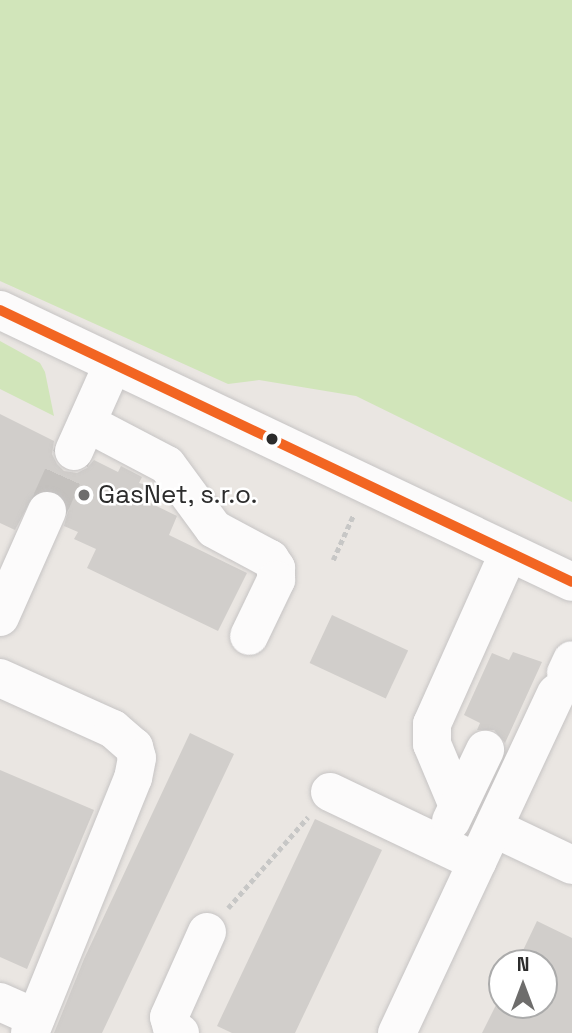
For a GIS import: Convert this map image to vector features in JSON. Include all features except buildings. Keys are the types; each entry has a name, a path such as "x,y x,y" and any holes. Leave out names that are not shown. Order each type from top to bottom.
{"street":[{"path":"0,310 572,582"},
{"path":"113,364 80,437 167,465 215,529 270,559 276,568 276,580 249,636"},
{"path":"0,617 47,511"},
{"path":"458,806 432,744 432,724 509,552"},
{"path":"397,1033 565,675"},
{"path":"0,678 113,729 134,747 137,758 132,778 33,1026 0,1002"},
{"path":"439,844 485,751"},
{"path":"330,792 477,862"},
{"path":"494,828 572,865"},
{"path":"180,1033 172,1028 169,1017 207,932"}],"path":[{"path":"333,561 354,514"},
{"path":"207,932 330,792"}],"green space":[{"path":"0,0 572,0 572,502 356,396 259,380 228,384 0,281"},
{"path":"0,341 40,363 45,372 54,416 0,389"}],"tunnel":[{"path":"47,511 74,451"}],"transit line":[{"path":"0,310 572,582"}],"place":[{"name":"GasNet, s.r.o.","path":"84,495"}]}
